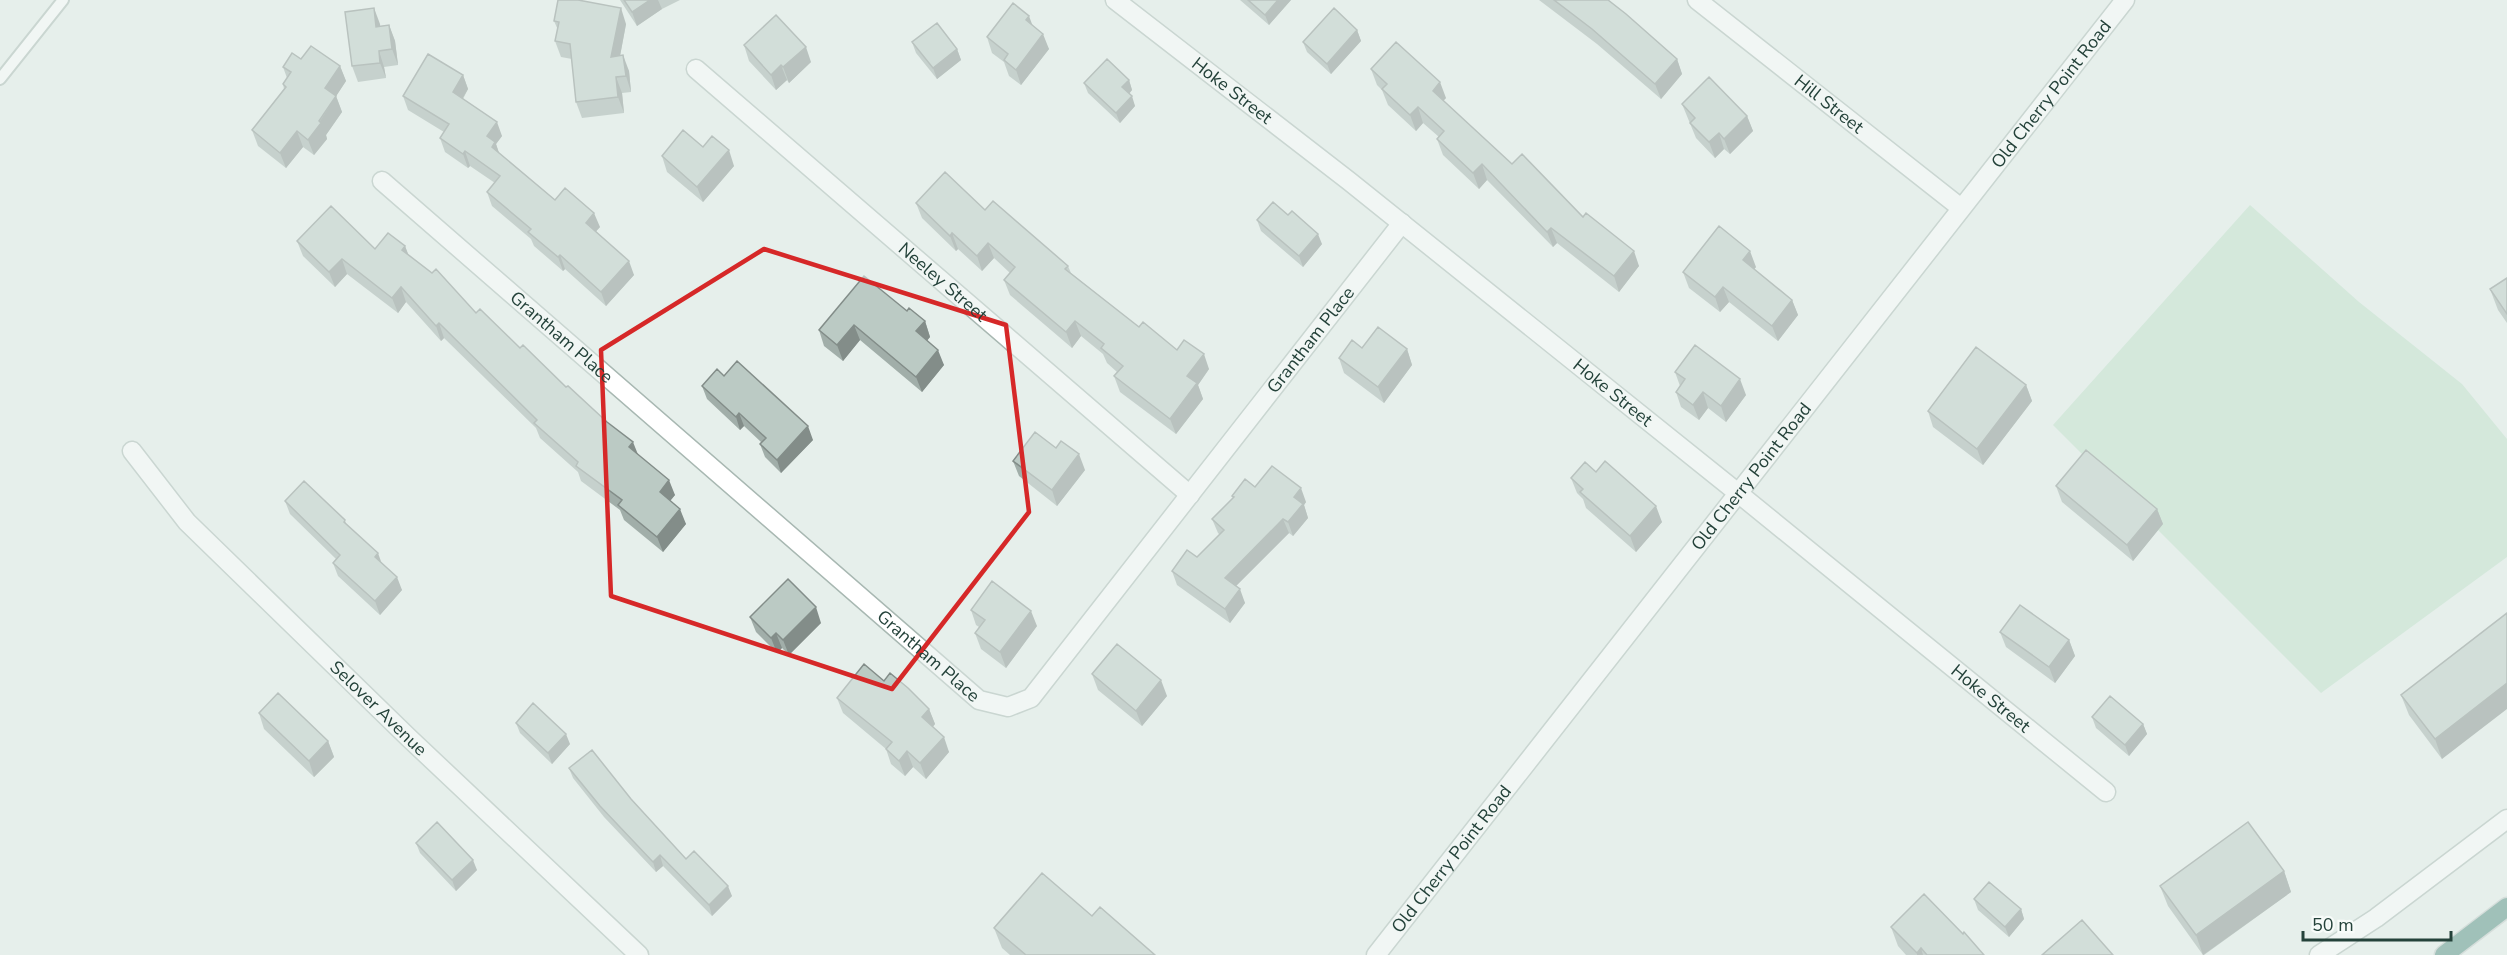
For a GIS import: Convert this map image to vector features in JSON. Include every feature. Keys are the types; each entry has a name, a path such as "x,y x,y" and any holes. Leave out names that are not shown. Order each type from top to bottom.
{"highway":[{"path":"2444,955 2507,907"}],"street":[{"name":"Hoke Street","path":"1116,0 1402,223 2106,792"},
{"name":"Hill Street","path":"1697,0 1961,208"},
{"name":"Old Cherry Point Road","path":"1376,955 2125,0"},
{"name":"Neeley Street","path":"696,69 1190,495"},
{"name":"Grantham Place","path":"382,181 979,700 1008,707 1031,698 1402,223"},
{"name":"Selover Avenue","path":"132,451 187,522 418,746 639,955"},
{"path":"2319,955 2376,918 2507,819"}],"lane":[{"path":"0,79 63,0"}],"highlighted area":[{"path":"764,249 1006,325 1029,512 892,689 611,596 601,350"}],"green space":[{"path":"2250,205 2359,302 2462,384 2507,439 2507,557 2321,693 2053,425"}],"building":[{"path":"558,0 578,0 621,8 611,57 623,55 626,76 616,77 618,97 576,102 570,44 555,41 559,22 554,21"},
{"path":"624,0 650,0 632,12"},
{"path":"1248,0 1278,0 1265,15"},
{"path":"1554,0 1608,0 1677,59 1655,84 1592,29"},
{"path":"1013,3 1029,16 1026,20 1043,34 1016,70 1004,60 1008,54 987,37"},
{"path":"374,8 376,27 389,25 392,49 379,51 380,63 352,66 345,12"},
{"path":"1334,8 1357,30 1327,64 1303,42"},
{"path":"776,15 806,47 771,75 744,45"},
{"path":"937,23 957,49 933,68 912,42"},
{"path":"1396,42 1440,82 1433,91 1512,164 1522,154 1583,217 1586,213 1634,251 1614,276 1551,228 1547,232 1482,164 1473,173 1437,139 1444,131 1418,107 1410,115 1382,89 1387,84 1371,69"},
{"path":"311,46 340,66 325,88 336,96 319,121 321,123 308,140 297,131 280,153 252,130 286,87 283,84 291,72 283,67 292,53 301,59"},
{"path":"428,54 463,75 453,92 497,122 487,136 495,142 492,147 555,200 565,188 594,213 586,223 629,261 601,292 560,255 558,257 528,232 531,229 487,192 500,176 465,151 463,154 440,138 449,124 403,96"},
{"path":"1107,59 1129,80 1122,87 1132,96 1116,113 1084,83"},
{"path":"1709,77 1747,116 1724,139 1719,133 1709,142 1690,123 1695,118 1682,104"},
{"path":"683,130 703,147 712,136 729,150 697,187 662,156"},
{"path":"945,172 985,210 993,201 1068,266 1065,269 1139,327 1143,322 1177,350 1184,340 1204,354 1187,376 1197,383 1170,419 1114,376 1123,366 1101,348 1104,344 1075,321 1066,332 1004,280 1015,267 988,243 977,256 952,233 950,236 916,203"},
{"path":"1273,202 1288,215 1292,211 1318,234 1299,256 1257,220"},
{"path":"331,206 375,249 388,233 405,246 402,250 432,273 436,269 476,313 480,309 520,348 523,345 566,387 568,386 607,422 633,442 629,447 669,480 660,492 680,509 657,537 618,505 622,500 576,466 578,462 534,423 537,420 439,323 436,326 401,287 392,298 342,259 329,272 297,241"},
{"path":"1719,226 1750,251 1743,260 1792,300 1772,326 1723,287 1715,297 1683,272"},
{"path":"864,276 907,311 909,308 925,321 916,331 938,350 916,377 854,325 837,345 819,330"},
{"path":"2507,278 2507,314 2490,289"},
{"path":"1378,327 1407,349 1378,387 1339,358 1352,340 1362,348"},
{"path":"1695,345 1740,379 1721,406 1703,392 1693,405 1676,392 1685,379 1675,372"},
{"path":"1976,347 2026,385 1977,449 1928,411"},
{"path":"737,361 808,426 777,460 760,444 766,438 739,413 736,417 702,386 717,369 724,376"},
{"path":"1035,432 1056,448 1061,441 1079,454 1052,490 1013,461"},
{"path":"2086,450 2157,509 2127,545 2056,486"},
{"path":"1605,461 1656,506 1630,536 1580,492 1583,489 1571,478 1585,462 1596,472"},
{"path":"1272,466 1301,488 1294,497 1303,504 1288,522 1283,519 1225,578 1240,589 1225,609 1172,571 1187,550 1197,557 1224,530 1212,519 1234,497 1232,496 1245,479 1255,487"},
{"path":"304,481 378,553 375,557 397,577 375,601 333,563 340,555 285,501"},
{"path":"788,579 816,607 783,640 776,633 771,638 750,617"},
{"path":"992,581 1031,611 1000,652 975,633 985,620 971,610"},
{"path":"2020,605 2069,640 2049,667 2000,632"},
{"path":"2507,613 2507,683 2435,739 2401,695"},
{"path":"1117,644 1161,680 1136,711 1092,674"},
{"path":"864,664 884,681 890,673 929,709 922,717 944,737 920,763 907,751 899,761 886,749 892,742 837,698"},
{"path":"278,693 328,741 309,761 259,713"},
{"path":"2110,696 2143,724 2125,745 2092,717"},
{"path":"533,703 566,734 548,753 516,723"},
{"path":"592,750 631,799 686,859 694,851 728,886 709,905 660,855 653,862 600,806 569,768"},
{"path":"437,822 473,860 452,880 416,843"},
{"path":"2248,822 2284,871 2196,935 2160,886"},
{"path":"1042,873 1092,916 1100,907 1155,955 1026,955 994,928"},
{"path":"1989,882 2021,909 2005,927 1974,899"},
{"path":"1924,894 1963,934 1964,932 1984,955 1927,955 1921,948 1917,953 1891,927"},
{"path":"2082,920 2113,955 2042,955"}]}
